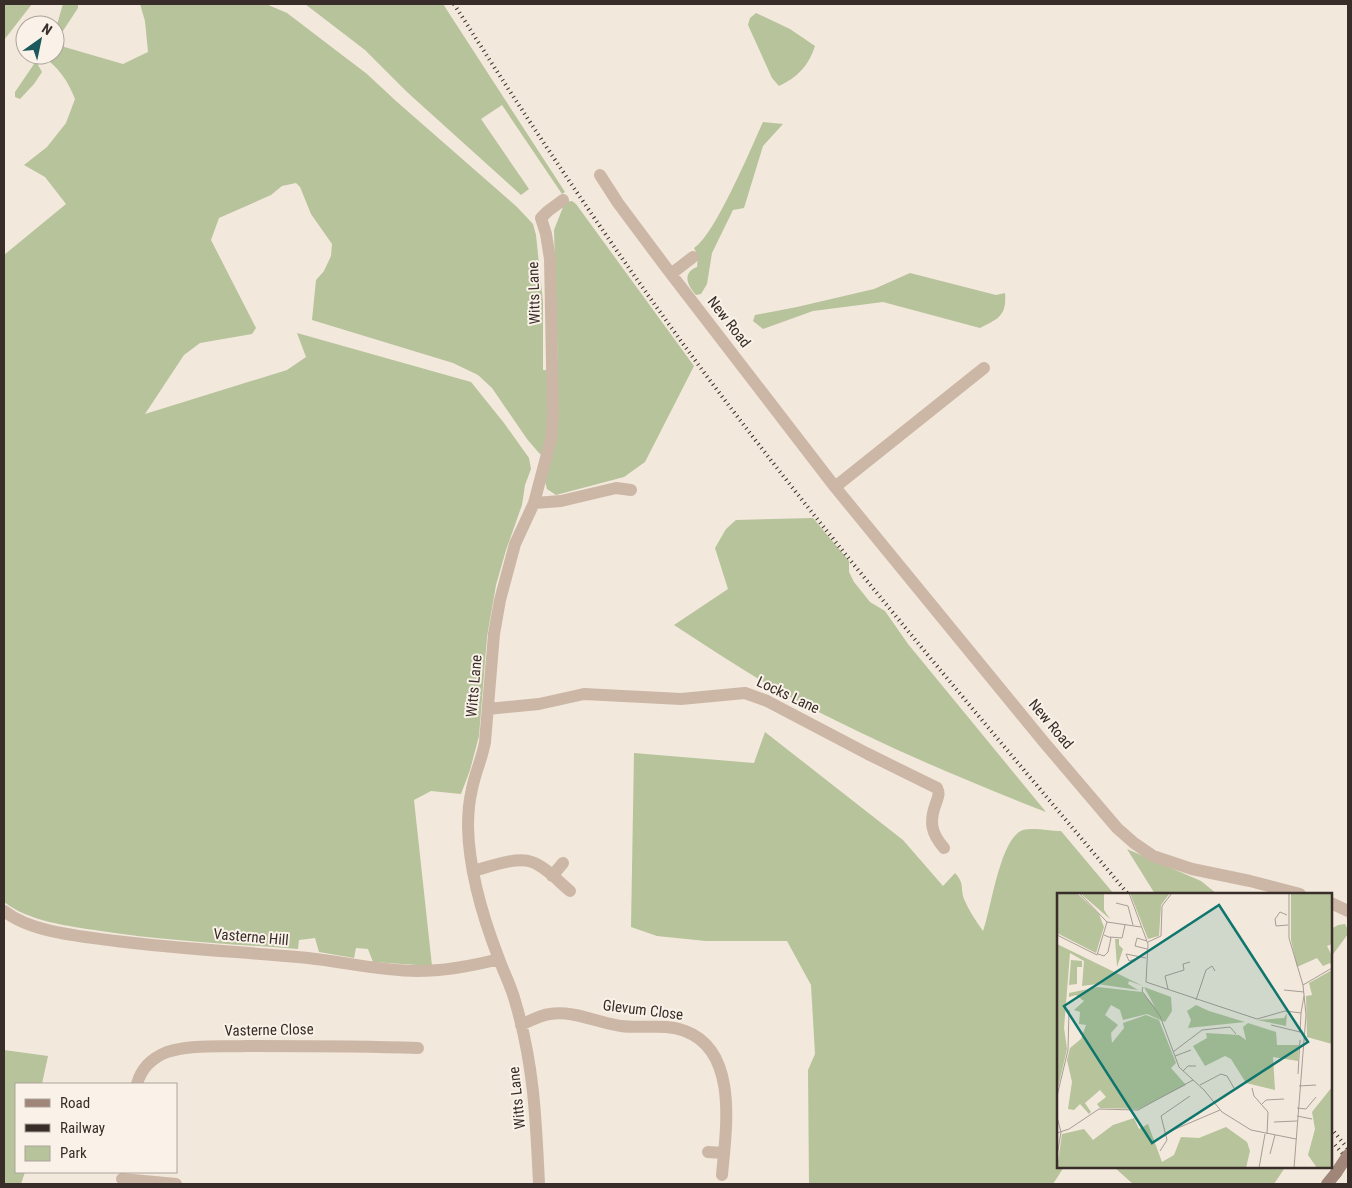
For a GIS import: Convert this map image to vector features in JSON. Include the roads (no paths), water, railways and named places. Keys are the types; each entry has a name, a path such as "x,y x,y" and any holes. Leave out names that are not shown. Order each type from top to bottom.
{"street":[{"name":"New Road","path":"600,175 671,274 835,488 1117,828 1153,856 1192,869 1296,893"},
{"name":"Witts Lane","path":"539,1184 533,1081 521,1024 509,982 499,959 483,910 473,871 469,848 468,815 471,790 482,758 494,634 500,600 515,544 534,503 551,439 553,415 550,259 541,218 563,200"},
{"path":"671,274 693,257"},
{"path":"835,488 984,368"},
{"path":"534,503 562,501 616,488 631,490"},
{"name":"Locks Lane","path":"488,709 539,704 584,694 681,699 736,693 754,695 937,788 939,794 933,811 932,822 935,838 944,848"},
{"path":"473,871 504,863 526,860 537,864 570,891"},
{"path":"552,876 563,863"},
{"path":"1332,903 1348,911"},
{"name":"Vasterne Hill","path":"4,911 39,929 153,945 344,962 378,970 416,972 444,970 469,967 499,959"},
{"name":"Glevum Close","path":"521,1024 555,1013 622,1026 672,1028 686,1031 697,1037 716,1058 723,1075 725,1090 722,1175"},
{"name":"Vasterne Close","path":"137,1083 142,1072 151,1061 165,1053 179,1049 307,1046 418,1048"},
{"path":"708,1152 724,1153"},
{"path":"1327,1184 1348,1156"},
{"path":"122,1178 176,1184"}],"railway":[{"path":"454,4 575,190 703,371 858,570 1127,893"},
{"path":"1332,1129 1348,1149"},
{"path":"1335,1145 1348,1160"}]}
